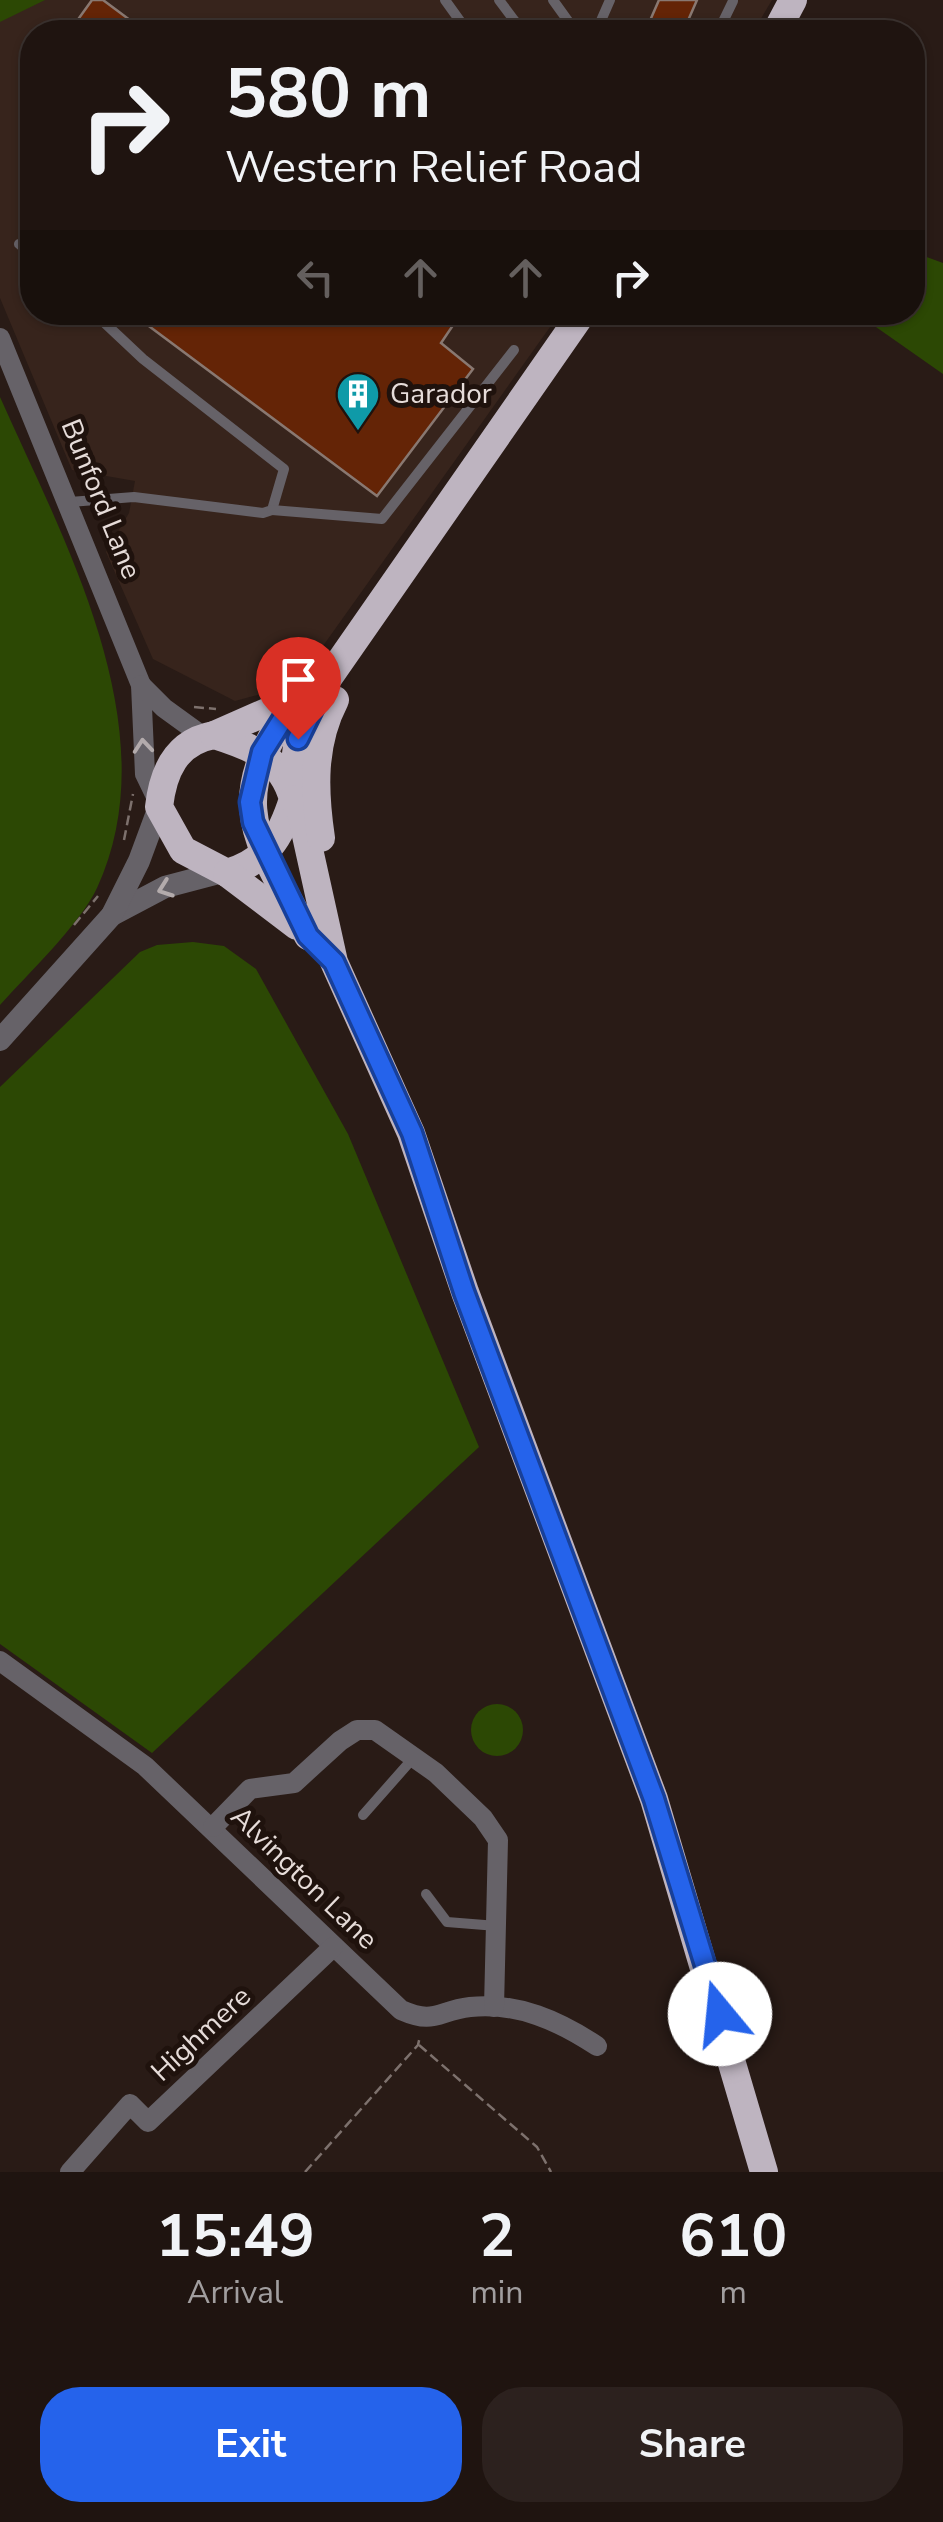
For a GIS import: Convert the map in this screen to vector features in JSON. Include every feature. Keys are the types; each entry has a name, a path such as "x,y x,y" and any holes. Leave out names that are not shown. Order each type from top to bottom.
{"highway":[{"path":"224,873 255,862 281,833 292,795 298,739 327,680 574,325"},
{"path":"354,644 351,675 322,728 316,764 324,858 338,923 355,970 356,1010"},
{"path":"327,680 294,701 213,727 182,748 169,766 159,805 183,850 224,873 308,936 334,962"},
{"path":"294,701 262,752 250,802 265,854 308,936"},
{"path":"213,727 262,752 301,813 334,962 412,1133 464,1292 648,1782 764,2172"}],"street":[{"name":"Bunford Lane","path":"0,338 70,502 141,685 145,774 159,805"},
{"name":"Bunford Lane","path":"141,685 174,716 213,727"},
{"path":"0,1040 112,915 139,861 159,805"},
{"path":"112,915 165,887 224,873"},
{"name":"Alvington Lane","path":"0,1661 144,1766 213,1827 401,2010 424,2020"},
{"path":"213,1827 250,1789 294,1783 356,1730 375,1730 414,1756 483,1818 498,1840 494,2007"},
{"name":"Highmere","path":"71,2172 130,2104 148,2122 333,1947"},
{"path":"424,2020 470,2007 494,2007 553,2018 597,2046"}],"lane":[{"path":"107,325 284,469 272,510"},
{"path":"70,502 134,497 263,513 272,510 382,518 514,350"},
{"path":"364,1815 414,1756"},
{"path":"426,1894 447,1922 498,1926"}],"path":[{"path":"174,716 182,705 213,727"},
{"path":"124,844 132,779"},
{"path":"63,939 100,893"},
{"path":"306,2172 418,2044 424,2020"},
{"path":"418,2044 537,2147 551,2172"}],"shaded area":[{"path":"0,0 772,0 760,20 20,20 20,325 551,325 308,667 276,690 235,701 153,659 106,552 129,513 135,481 72,470 0,298"}],"green space":[{"path":"0,0 45,0 0,22"},
{"path":"925,256 943,263 943,374 873,325 925,325"},
{"path":"0,397 78,574 100,637 115,701 122,765 116,827 97,888 66,932 0,1005"},
{"path":"193,942 224,946 256,969 348,1134 479,1447 152,1753 0,1644 0,1087 140,952 157,945"},
{"path":"497,1704 515,1712 523,1730 515,1748 497,1756 479,1748 471,1730 479,1712"}],"building":[{"path":"92,0 103,0 130,20 78,20"},
{"path":"659,0 697,0 688,20 650,20"},
{"name":"Garador","path":"147,325 453,325 441,343 473,369 377,496"}],"place":[{"name":"Garador","path":"358,432"}],"route":[{"path":"298,739 327,680 294,701 262,752 250,802 253,822 265,854 308,936 334,962 412,1133 464,1292 654,1799 720,2014"}]}
